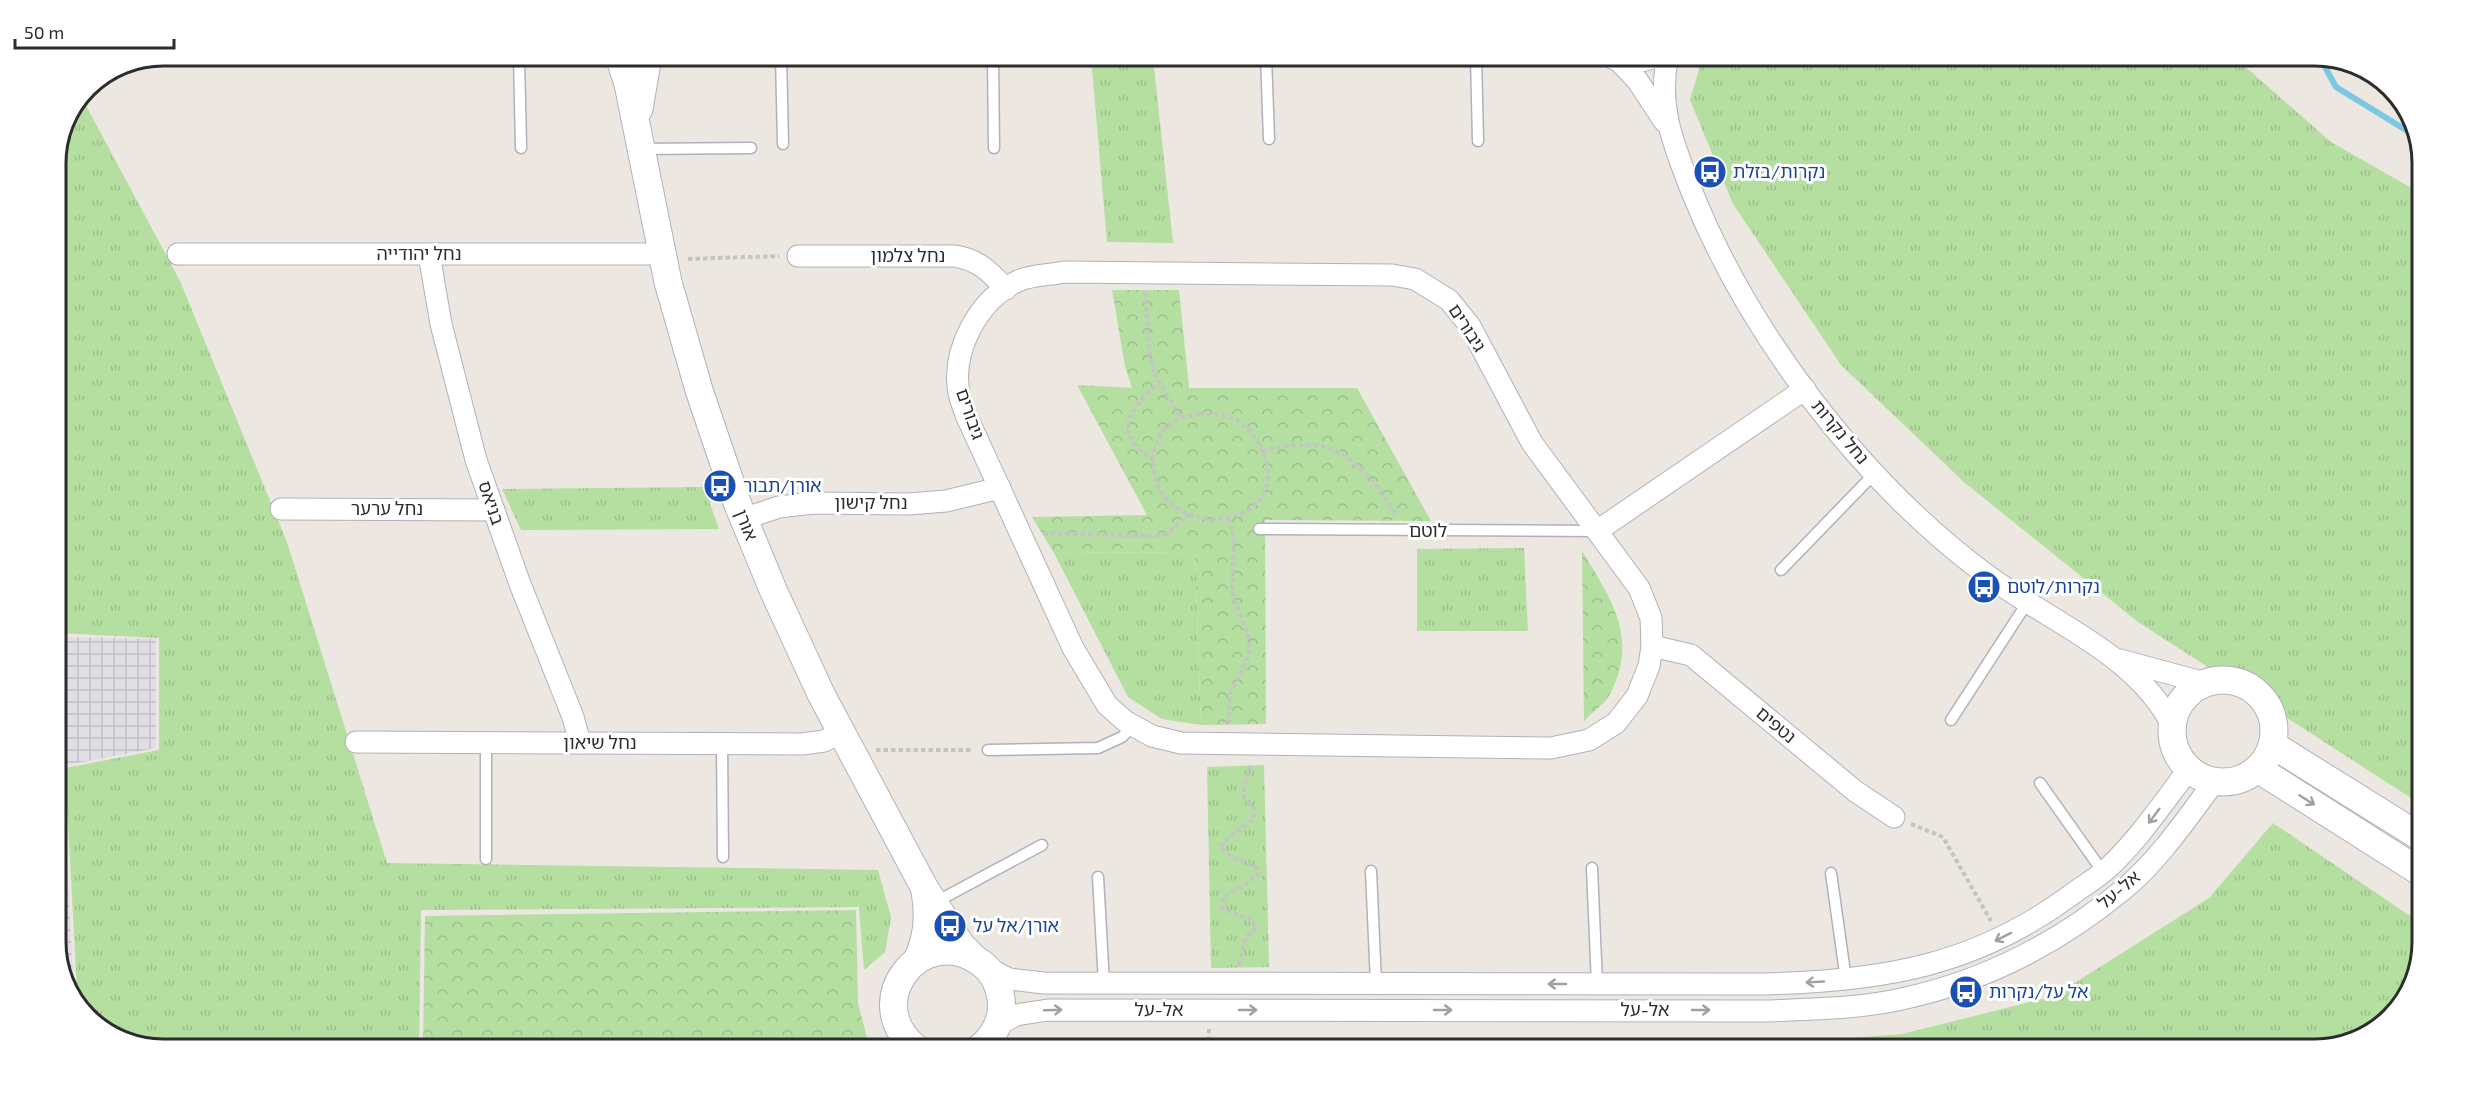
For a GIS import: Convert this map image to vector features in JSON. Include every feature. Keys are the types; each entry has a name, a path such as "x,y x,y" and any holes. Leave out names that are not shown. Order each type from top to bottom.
{"street":[{"name":"אורן","path":"622,66 662,257 699,390 743,519 804,657 929,895 961,945 979,962 999,988 1001,1013 998,1025"},
{"name":"אורן","path":"640,143 641,96 646,66"},
{"name":"נחל נקרות","path":"1622,66 1637,80 1668,127 1699,209 1736,283 1773,345 1805,389 1875,473 1924,522 1983,573 2111,656 2147,689 2164,710 2172,725"},
{"name":"נחל נקרות","path":"1667,66 1665,98 1668,127"},
{"name":"נחל יהודייה","path":"178,254 662,257"},
{"name":"בניאס","path":"429,254 447,347 476,460 520,584 573,717 580,743"},
{"name":"נחל צלמון","path":"798,256 954,255 968,258 990,272 1006,289"},
{"name":"גיבורים","path":"1064,272 1392,274 1415,279 1449,300 1470,326 1532,443 1639,588 1651,618 1652,646 1649,666 1637,696 1616,723 1589,740 1551,748 1180,743 1152,736 1134,725 1107,705 1073,648 966,415 959,392 959,360 969,330 990,301 1006,289 1019,280 1064,272"},
{"path":"1597,531 1805,389"},
{"name":"נחל קישון","path":"743,519 779,507 813,503 908,504 946,501 1000,488"},
{"name":"נחל ערער","path":"281,509 494,510"},
{"name":"נטפים","path":"1652,646 1691,655 1855,791 1894,817"},
{"name":"נחל נקרות","path":"2111,656 2153,670 2205,683"},
{"path":"2216,680 2234,680 2249,686 2263,697 2272,711 2275,728 2273,745 2265,762 2245,778 2230,782 2201,777 2189,769 2175,749 2172,725 2176,709 2186,695 2205,683 2216,680"},
{"name":"נחל שיאון","path":"356,742 801,744 847,741"},
{"path":"2273,745 2412,832"},
{"name":"אל-על","path":"979,962 1009,979 1104,983 1765,984 1846,980 1900,973 1930,965 2001,938 2040,918 2103,872 2138,837 2189,769"},
{"path":"2258,769 2412,867"},
{"name":"אל-על","path":"998,1025 1016,1015 1048,1010 1765,1011 1820,1009 1905,999 1998,969 2054,940 2125,888 2159,854 2215,781"},
{"name":"אורן","path":"917,960 926,939 929,895"},
{"path":"906,1039 897,1026 893,1008 895,989 903,973 917,960 933,952 958,952 979,962"},
{"path":"990,1039 998,1025"}],"lane":[{"path":"519,66 521,148"},
{"path":"781,66 783,144"},
{"path":"993,66 993,148"},
{"path":"1266,66 1269,139"},
{"path":"1476,66 1478,141"},
{"path":"640,143 751,148"},
{"path":"1781,570 1875,473"},
{"name":"לוטם","path":"1259,529 1597,531"},
{"path":"1951,720 2027,603"},
{"path":"988,750 1098,748 1122,737 1134,725"},
{"path":"486,743 486,859"},
{"path":"722,743 723,857"},
{"path":"2040,783 2103,872"},
{"path":"929,895 1042,845"},
{"path":"1592,868 1597,984"},
{"path":"1371,871 1376,983"},
{"path":"1831,873 1846,980"},
{"path":"1098,877 1104,983"}],"path":[{"path":"662,257 798,256"},
{"path":"1143,272 1150,358 1159,382 1181,418"},
{"path":"1154,460 1134,447 1129,436 1128,424 1135,407 1159,382"},
{"path":"1199,414 1227,416 1240,423 1262,451 1268,466 1269,479 1264,494 1258,503 1247,511 1229,518 1214,520 1191,514 1167,500 1158,484 1154,460 1159,436 1169,424 1181,418 1199,414"},
{"path":"1262,451 1284,446 1304,445 1325,447 1342,456 1372,480 1388,501 1403,530"},
{"path":"1020,532 1155,536 1167,533 1191,514"},
{"path":"1229,518 1234,541 1232,593 1249,639 1249,656 1230,694 1230,743"},
{"path":"847,741 988,750"},
{"path":"1238,983 1237,974 1246,937 1257,927 1251,920 1222,909 1224,897 1258,876 1256,867 1233,858 1220,847 1230,836 1243,829 1254,819 1254,809 1244,798 1244,788 1251,766"},
{"path":"1894,817 1943,837 2001,938"}],"shaded area":[{"path":"66,637 156,639 156,748 66,765"},
{"path":"66,843 73,979 66,948"}],"green space":[{"path":"1092,66 1154,66 1173,243 1107,242"},
{"path":"1700,66 2244,66 2331,142 2412,188 2412,799 2138,622 1965,483 1841,365 1733,204 1690,100"},
{"path":"86,105 180,281 287,542 387,863 878,870 891,917 885,952 864,970 859,907 421,910 419,1039 163,1039 126,1032 94,1011 77,986 66,768 159,750 159,638 66,633 66,157 69,138"},
{"path":"1112,290 1179,290 1189,388 1357,388 1431,521 1265,520 1266,724 1201,725 1195,552 1054,553 1032,517 1147,515 1077,385 1132,388 1125,366"},
{"path":"704,487 719,529 521,530 502,489"},
{"path":"1524,548 1528,631 1417,631 1417,549"},
{"path":"1582,551 1611,602 1622,637 1619,674 1610,694 1584,721"},
{"path":"1195,552 1201,725 1162,719 1128,697 1054,553"},
{"path":"1264,765 1269,967 1211,968 1207,767"},
{"path":"2273,823 2412,917 2410,961 2405,979 2388,1006 2369,1023 2340,1036 2327,1038 1838,1039 1902,1034 2054,996 2209,898"},
{"path":"856,910 858,1003 867,1039 423,1039 425,916"},
{"path":"1269,1038 1353,1039 1269,1039"},
{"path":"1269,1038 1269,1039 1193,1039"}],"waterway":[{"path":"2325,67 2336,87 2406,130"}],"place":[{"name":"נקרות/בזלת","path":"1710,172"},
{"name":"אורן/תבור","path":"720,486"},
{"name":"נקרות/לוטם","path":"1984,587"},
{"name":"אורן/אל על","path":"950,926"},
{"name":"אל על/נקרות","path":"1966,992"}]}
